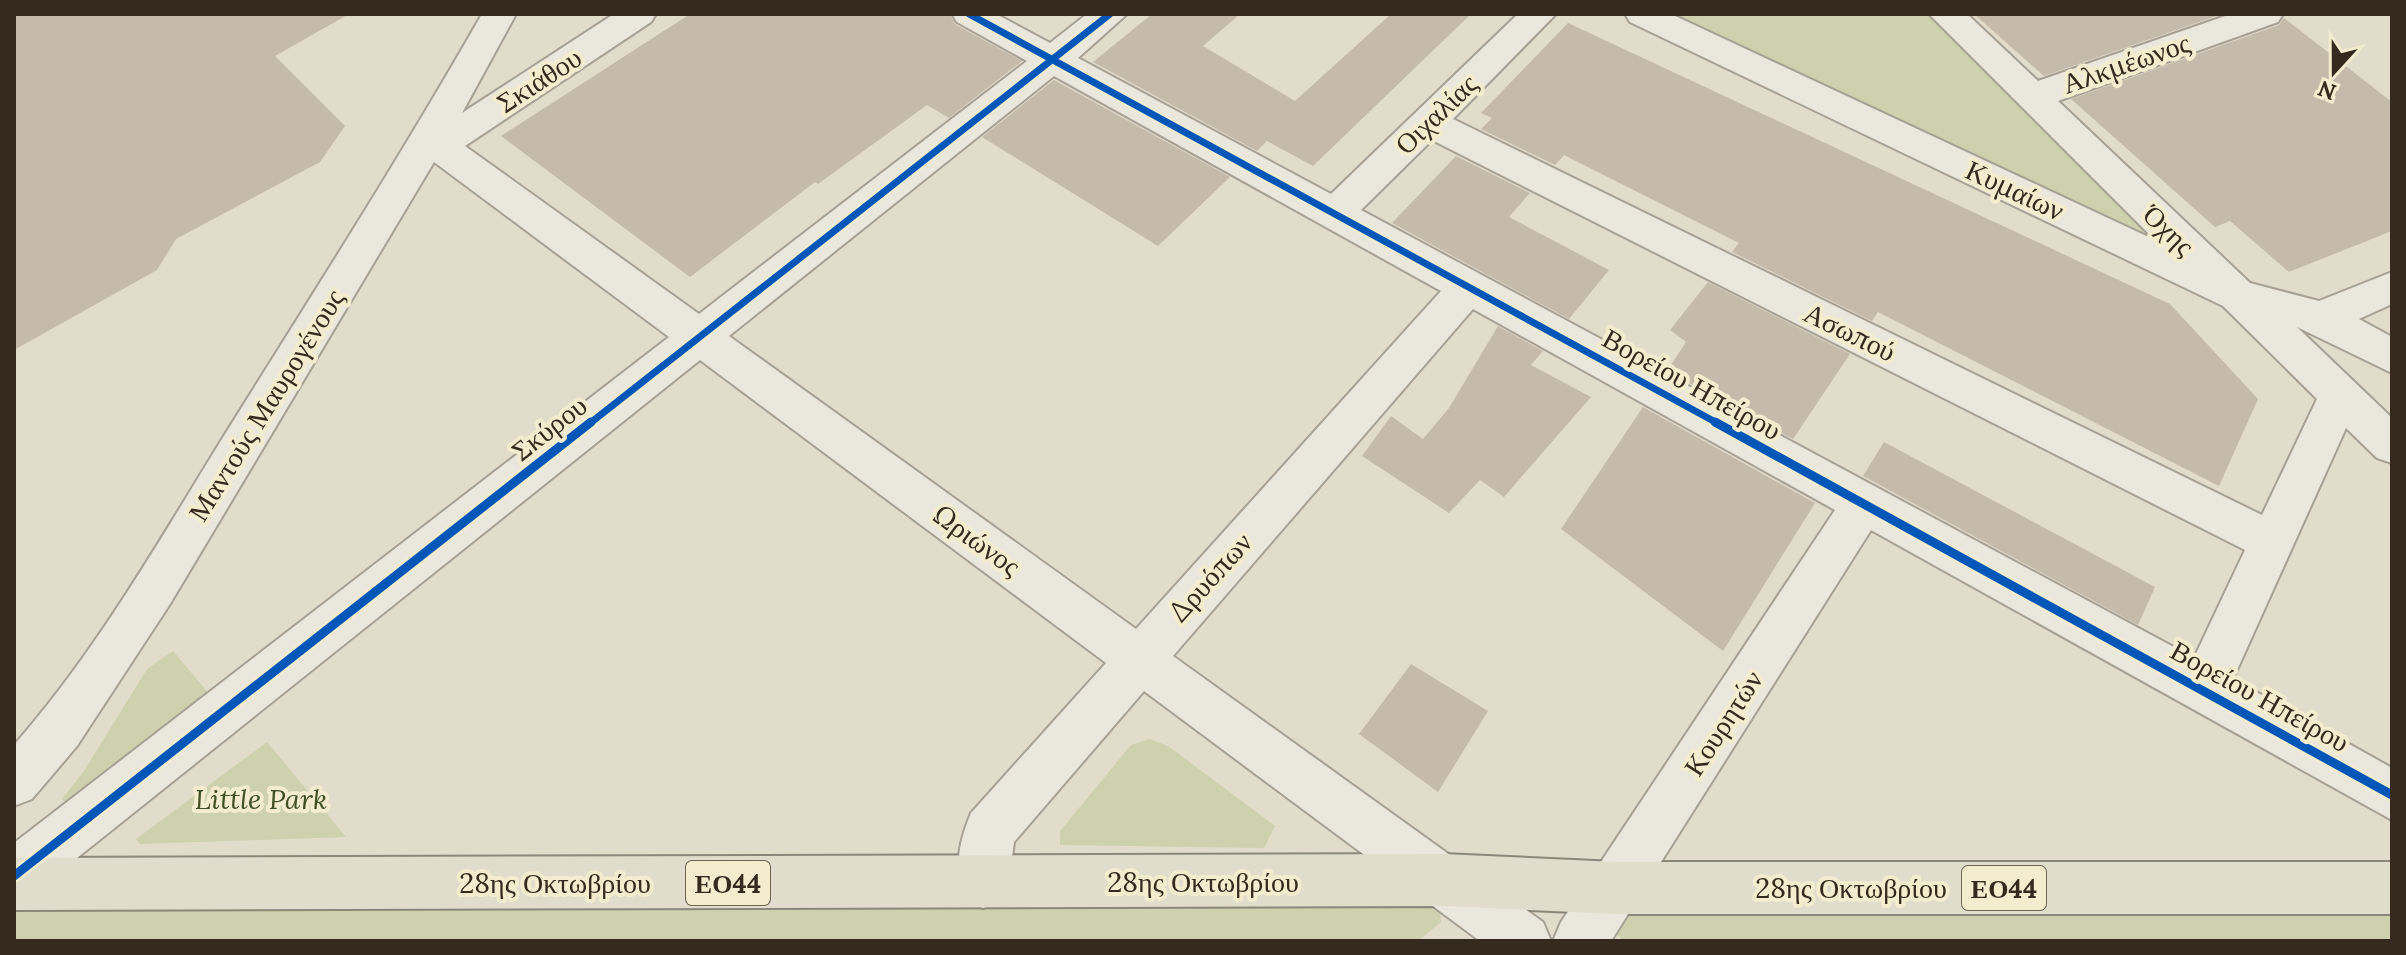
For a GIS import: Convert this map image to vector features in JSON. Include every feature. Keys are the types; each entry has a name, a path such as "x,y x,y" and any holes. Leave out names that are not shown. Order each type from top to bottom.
{"main road":[{"name":"28ης Οκτωβρίου","path":"14,884 1443,880 1617,888 2392,888"}],"street":[{"name":"Μαντούς Μαυρογένους","path":"14,782 47,748 89,690 434,143 499,14"},
{"name":"Σκιάθου","path":"434,143 639,14"},
{"name":"Βορείου Ηπείρου","path":"969,14 2204,689 2392,795"},
{"name":"Σκύρου","path":"14,876 1110,14"},
{"name":"Οιχαλίας","path":"1334,214 1539,14"},
{"name":"Κυμαίων","path":"1642,14 2236,295 2321,318 2392,356"},
{"name":"Όχης","path":"1946,14 2392,445"},
{"name":"Αλκμέωνος","path":"2031,97 2266,14"},
{"name":"Ασωπού","path":"1428,122 2273,542"},
{"name":"Ωριώνος","path":"434,143 1524,941"},
{"name":"Δρυόπων","path":"983,882 989,831 1138,658 1468,287"},
{"path":"2321,318 2392,287"},
{"path":"2204,689 2340,395"},
{"name":"Κουρητών","path":"1580,941 1864,503"}],"green space":[{"path":"1642,14 1946,14 2236,295"},
{"path":"173,651 211,696 71,807 62,799 84,771 147,669"},
{"path":"1150,739 1168,746 1275,826 1264,848 1060,845 1060,831 1131,745"},
{"name":"Little Park","path":"267,742 346,837 140,844 136,839"},
{"path":"1617,888 2392,888 2392,941 1625,941 1605,926"},
{"path":"1439,897 1441,922 1418,941 14,941 14,910"}],"building":[{"path":"14,14 349,14 275,56 345,126 320,162 176,239 157,270 14,350"},
{"path":"690,14 949,14 956,25 1022,61 949,118 927,105 818,184 815,182 690,277 501,136"},
{"path":"1152,14 1240,14 1203,46 1295,101 1391,14 1471,14 1313,166 1267,141 1257,151 1093,62"},
{"path":"1974,14 2222,14 2044,76"},
{"path":"2284,18 2392,102 2392,231 2289,272 2230,221 2215,227 2071,99 2279,25"},
{"path":"1568,23 2170,304 2258,399 2219,486 1878,312 1872,321 1732,252 1739,243 1564,155 1555,165 1481,129 1492,118 1481,113"},
{"path":"1054,80 1230,177 1158,246 982,137"},
{"path":"1456,156 1530,193 1509,217 1609,270 1569,319 1392,223"},
{"path":"1708,282 1850,354 1793,439 1667,371 1686,342 1670,330"},
{"path":"1498,326 1543,351 1531,365 1591,397 1504,497 1480,480 1449,513 1362,456 1391,416 1423,439 1449,408"},
{"path":"1643,407 1815,503 1723,651 1561,529"},
{"path":"1884,442 2155,587 2138,625 1863,476"},
{"path":"1411,664 1488,711 1438,792 1359,734"}],"cycle path":[{"path":"969,14 2204,689 2392,795"},
{"path":"14,876 1110,14"}]}
